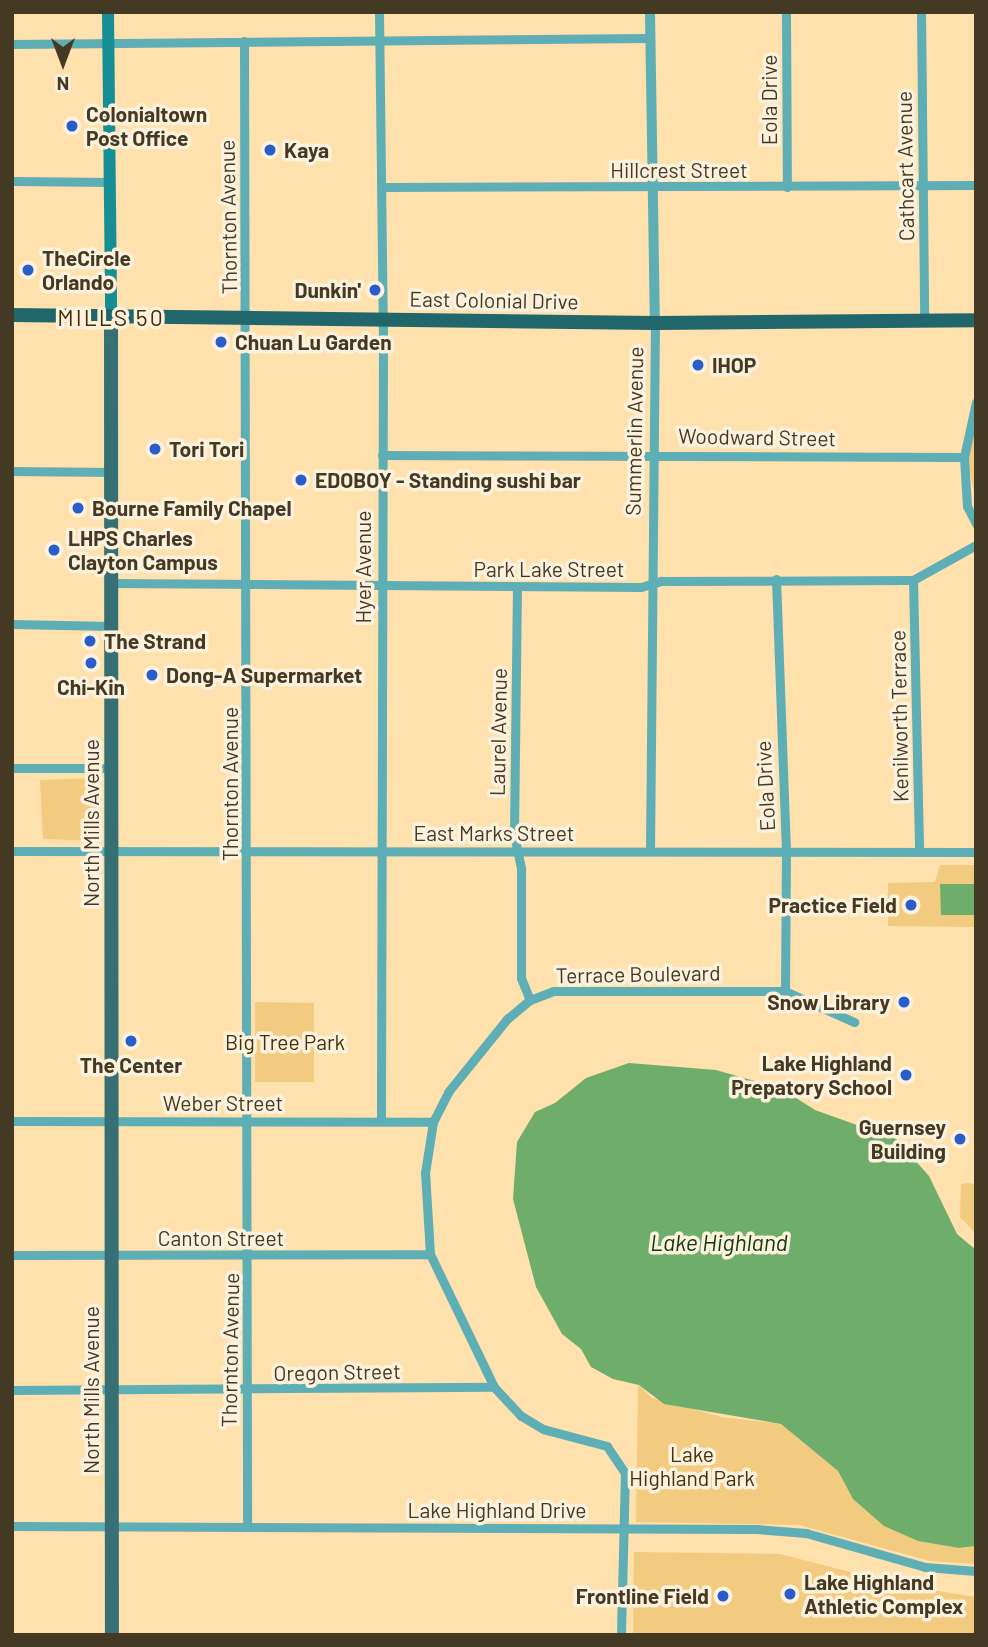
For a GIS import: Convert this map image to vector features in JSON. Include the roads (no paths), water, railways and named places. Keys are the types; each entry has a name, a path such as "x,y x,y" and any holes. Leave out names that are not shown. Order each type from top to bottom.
{"highway":[{"name":"East Colonial Drive","path":"12,315 655,323 976,320"}],"main road":[{"name":"North Mills Avenue","path":"108,12 113,851 112,1635"}],"street":[{"name":"Hyer Avenue","path":"379,12 383,320 380,586 381,1121"},
{"name":"Summerlin Avenue","path":"650,12 655,323 650,851"},
{"name":"Eola Drive","path":"786,12 788,187"},
{"name":"Cathcart Avenue","path":"921,12 924,320"},
{"path":"12,44 650,38"},
{"name":"Thornton Avenue","path":"244,41 247,318 247,1526"},
{"path":"12,181 110,182"},
{"name":"Hillcrest Street","path":"382,187 976,185"},
{"path":"976,402 964,457 967,506 976,524"},
{"name":"Woodward Street","path":"382,454 964,457"},
{"path":"12,471 112,472"},
{"name":"Park Lake Street","path":"112,583 517,587 776,579 913,580 976,545"},
{"name":"Eola Drive","path":"776,579 786,851 785,991"},
{"name":"Kenilworth Terrace","path":"913,580 919,852"},
{"name":"Laurel Avenue","path":"517,587 517,851 521,869 521,978 530,1000"},
{"path":"12,624 112,626"},
{"path":"12,768 112,768"},
{"name":"East Marks Street","path":"12,851 976,852"},
{"name":"Terrace Boulevard","path":"621,1635 625,1473 617,1456 607,1446 543,1429 521,1416 494,1387 430,1254 425,1173 433,1122 464,1070 530,1000 553,991 785,991 854,1022"},
{"name":"Weber Street","path":"12,1121 433,1122"},
{"name":"Canton Street","path":"12,1255 430,1254"},
{"name":"Oregon Street","path":"12,1390 246,1392 494,1387"},
{"name":"Lake Highland Drive","path":"12,1525 623,1529 806,1533 925,1567 976,1571"}],"water":[{"path":"940,884 976,884 976,915 941,915"},
{"name":"Lake Highland","path":"629,1063 716,1070 782,1089 815,1110 896,1139 929,1176 957,1234 976,1250 976,1546 959,1548 918,1541 884,1526 853,1499 838,1471 781,1424 664,1404 639,1385 613,1379 591,1367 581,1349 562,1334 536,1287 513,1199 517,1142 535,1112 555,1103 586,1078"}],"place":[{"name":"Colonialtown Post Office","path":"72,126"},
{"name":"Kaya","path":"270,150"},
{"name":"TheCircle Orlando","path":"28,270"},
{"name":"Dunkin'","path":"375,290"},
{"name":"Chuan Lu Garden","path":"221,342"},
{"name":"IHOP","path":"698,365"},
{"name":"Tori Tori","path":"155,449"},
{"name":"EDOBOY - Standing sushi bar","path":"301,480"},
{"name":"Bourne Family Chapel","path":"78,508"},
{"name":"LHPS Charles Clayton Campus","path":"54,550"},
{"name":"The Strand","path":"90,641"},
{"name":"Chi-Kin","path":"91,663"},
{"name":"Dong-A Supermarket","path":"152,675"},
{"name":"Practice Field","path":"911,905"},
{"name":"Snow Library","path":"904,1002"},
{"name":"The Center","path":"131,1041"},
{"name":"Lake Highland Prepatory School","path":"906,1075"},
{"name":"Guernsey Building","path":"960,1139"},
{"name":"Lake Highland Athletic Complex","path":"790,1594"},
{"name":"Frontline Field","path":"723,1596"}],"district":[{"name":"MILLS 50","path":"111,317"}],"park label":[{"name":"Big Tree Park","path":"285,1042"},
{"name":"Lake Highland Park","path":"692,1466"}]}
